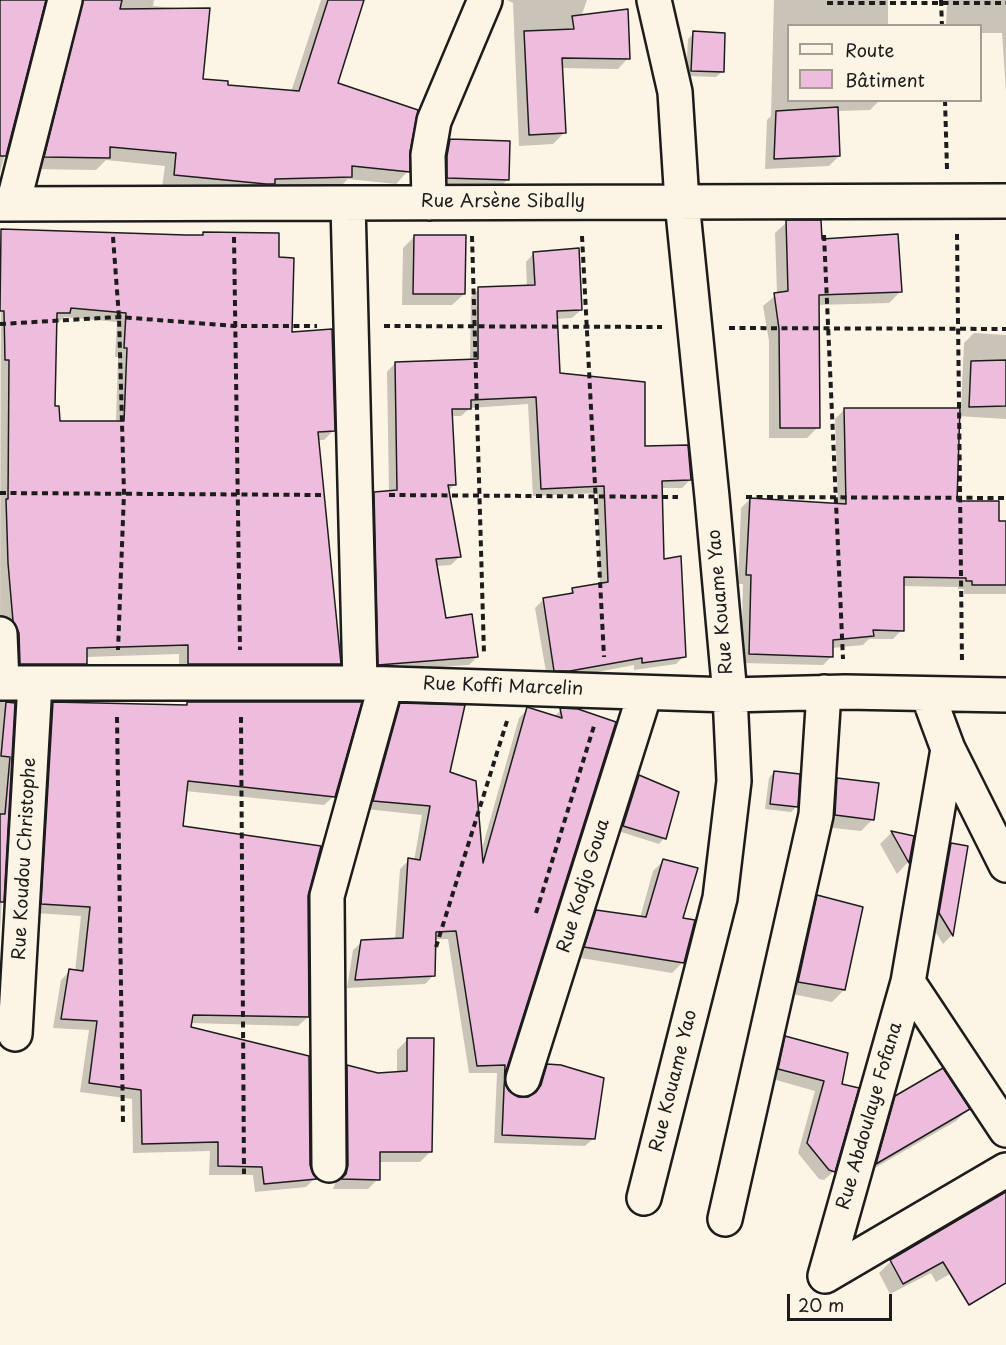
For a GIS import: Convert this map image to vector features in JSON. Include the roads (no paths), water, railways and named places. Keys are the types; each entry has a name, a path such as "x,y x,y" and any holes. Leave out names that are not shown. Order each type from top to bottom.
{"street":[{"path":"7,204 65,0"},
{"path":"429,203 428,154 434,121 485,0"},
{"name":"Rue Kouame Yao","path":"645,1198 720,898 734,781 730,695 682,202 675,92 654,0"},
{"name":"Rue Arsène Sibally","path":"7,204 1006,201"},
{"path":"329,1165 327,896 373,683 356,495 348,203"},
{"path":"0,634 1,683"},
{"name":"Rue Koffi Marcelin","path":"1,683 373,683 730,695 835,692 1006,695"},
{"name":"Rue Koudou Christophe","path":"15,1034 36,683"},
{"path":"725,1219 816,815 835,692"},
{"name":"Rue Kodjo Goua","path":"523,1079 645,693"},
{"path":"928,695 948,749 1006,865"},
{"name":"Rue Abdoulaye Fofana","path":"948,749 908,982 825,1276 1006,1170"},
{"path":"908,982 1006,1130"}]}
